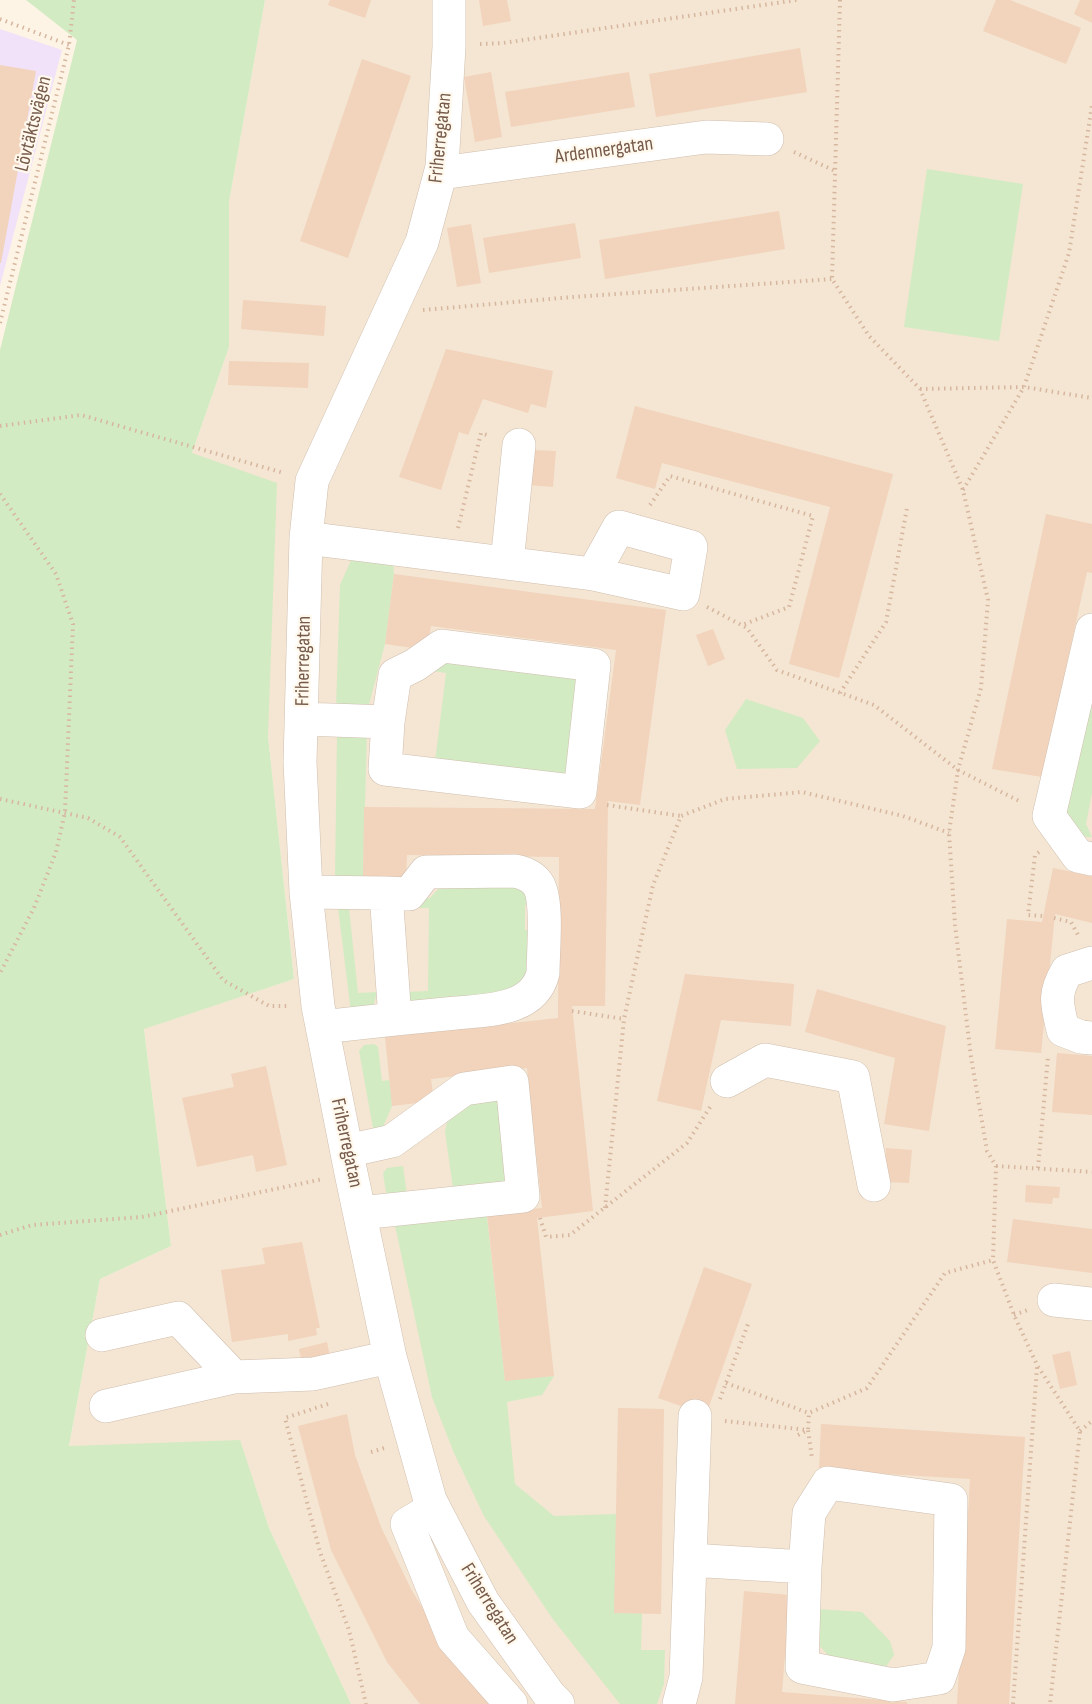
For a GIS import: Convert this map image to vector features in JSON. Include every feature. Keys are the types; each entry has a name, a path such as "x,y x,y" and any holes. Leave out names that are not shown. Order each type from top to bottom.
{"street":[{"name":"Friherregatan","path":"449,0 449,46 441,173 422,242 312,481 306,538 300,762 306,892 320,1016 349,1162 390,1356 430,1500 483,1602 558,1704"},
{"name":"Ardennergatan","path":"441,173 706,137 767,139"},
{"path":"507,563 519,445"},
{"path":"306,538 593,573 683,594 691,547 619,527 593,573"},
{"path":"1092,630 1049,816 1078,856 1092,859"},
{"path":"442,646 594,665 580,792 385,769 388,722 395,675 416,665 442,646"},
{"path":"302,719 388,722"},
{"path":"306,892 409,894 426,872 515,871 524,873 536,881 540,887 543,902 543,973 541,982 530,995 499,1009 395,1019 320,1016"},
{"path":"386,893 395,1019"},
{"path":"1077,1034 1057,1005 1058,987 1067,971 1092,963"},
{"path":"727,1081 765,1060 853,1077 874,1185"},
{"path":"349,1162 392,1140 464,1089 512,1082 523,1196 360,1213"},
{"path":"1054,1300 1092,1304"},
{"path":"102,1335 178,1318 234,1377"},
{"path":"106,1406 234,1377 313,1374 390,1356"},
{"path":"680,1704 686,1677 690,1560 714,1411"},
{"path":"828,1483 951,1500 949,1648 939,1678 893,1685 802,1667 805,1568 809,1512 828,1483"},
{"path":"434,1508 407,1524 453,1638 511,1704"},
{"path":"690,1560 805,1568"}],"path":[{"name":"Lövtäktsvägen","path":"0,323 69,45 74,0"},
{"path":"449,46 503,43 797,0"},
{"path":"840,0 832,279 869,336 920,389 963,490 988,600 981,688 958,770 949,833 955,925 971,1057 987,1151 996,1166 993,1260 1014,1315 1037,1365 1080,1431 1050,1704"},
{"path":"0,19 69,45"},
{"path":"963,490 1024,387 1069,253 1092,105"},
{"path":"767,139 835,171"},
{"path":"388,313 585,296 832,279"},
{"path":"920,389 1024,387 1092,399"},
{"path":"0,426 81,415 312,481"},
{"path":"452,555 481,434 519,445"},
{"path":"633,531 670,476 813,516 789,607 741,626"},
{"path":"0,494 56,574 73,624 65,812 56,852 34,908 0,973"},
{"path":"840,693 886,622 907,508"},
{"path":"683,594 747,628 777,670 874,705 958,770 1049,816"},
{"path":"607,805 681,816 724,799 802,792 903,816 949,833"},
{"path":"0,799 88,818 120,837 224,980 269,1006 320,1016"},
{"path":"605,1208 624,1019 653,885 681,816"},
{"path":"1035,855 1028,915 1043,916"},
{"path":"572,1011 624,1019"},
{"path":"1038,1168 1048,1056 1077,1034"},
{"path":"540,1217 546,1237 570,1235 687,1143 727,1081"},
{"path":"0,1235 32,1225 142,1216 349,1162"},
{"path":"996,1166 1092,1172"},
{"path":"726,1383 809,1413 867,1388 945,1273 993,1260"},
{"path":"748,1324 714,1411 808,1430"},
{"path":"1013,1704 1037,1365"},
{"path":"330,1404 285,1418 320,1552 349,1630 366,1704"},
{"path":"808,1430 809,1413"},
{"path":"1080,1431 1092,1421"},
{"path":"798,1435 808,1430"}],"shaded area":[{"path":"265,0 1092,0 1092,1704 351,1704 269,1528 240,1441 69,1447 100,1279 171,1246 144,1028 294,979 268,736 192,453 229,347 229,202"},
{"path":"0,29 62,50 0,286"}],"green space":[{"path":"26,0 265,0 229,202 229,347 192,453 277,483 268,736 294,979 144,1029 171,1246 100,1279 69,1446 240,1440 269,1528 351,1704 0,1704 0,350 77,40"},
{"path":"927,169 1023,184 999,341 904,327"},
{"path":"352,558 393,561 394,574 385,644 368,708 336,708 340,585"},
{"path":"461,656 578,675 570,773 557,782 435,761 446,673 426,670"},
{"path":"746,699 803,718 820,741 797,768 737,769 725,730"},
{"path":"1092,702 1092,793 1086,824 1092,837 1087,837 1074,829 1062,812"},
{"path":"337,731 367,732 363,878 335,878"},
{"path":"447,879 512,880 535,905 525,905 525,930 535,930 535,966 521,991 407,1009 405,992 428,991 429,908 406,908 407,899 430,898"},
{"path":"337,900 349,909 358,993 377,992 372,1011 351,1012"},
{"path":"374,1044 378,1047 382,1081 390,1080 392,1106 383,1127 373,1128 359,1051 364,1045"},
{"path":"495,1094 506,1104 511,1183 454,1195 445,1132 450,1108"},
{"path":"403,1166 407,1194 388,1205 383,1173 387,1168"},
{"path":"486,1208 505,1380 554,1376 542,1395 507,1402 515,1484 554,1516 616,1514 642,1614 641,1650 665,1650 664,1684 657,1704 620,1704 552,1618 484,1516 454,1453 432,1397 394,1221"},
{"path":"817,1609 862,1612 890,1641 894,1655 885,1668 831,1659 820,1646"}],"building":[{"path":"330,0 371,0 365,18 328,5"},
{"path":"479,0 507,0 511,21 483,26"},
{"path":"996,0 1010,0 1081,28 1066,64 983,31"},
{"path":"1080,0 1092,0 1092,23 1074,14"},
{"path":"800,48 807,92 656,117 649,74"},
{"path":"362,59 411,76 348,258 300,241"},
{"path":"0,65 36,71 1,263 0,263"},
{"path":"491,72 502,137 475,142 464,77"},
{"path":"629,72 635,107 511,127 505,92"},
{"path":"779,211 785,249 605,279 599,240"},
{"path":"575,223 581,258 489,273 483,238"},
{"path":"471,224 481,283 457,287 447,228"},
{"path":"243,300 326,306 324,336 241,329"},
{"path":"446,349 553,371 546,408 531,404 528,413 483,399 468,435 459,432 441,490 399,477"},
{"path":"229,361 309,363 308,388 228,385"},
{"path":"635,406 893,474 839,678 789,664 830,507 662,463 655,489 616,478"},
{"path":"530,450 556,451 553,487 528,485"},
{"path":"1046,514 1092,524 1092,573 1087,572 1042,777 992,769"},
{"path":"394,574 666,610 640,805 608,801 605,1006 572,1006 593,1211 537,1218 554,1376 505,1381 487,1214 542,1208 527,1068 431,1079 434,1101 392,1106 385,1037 558,1018 559,857 407,855 406,879 363,878 364,807 595,809 616,650 431,626 427,650 385,644"},
{"path":"713,629 725,659 708,666 696,635"},
{"path":"1053,868 1092,876 1092,923 1055,914 1041,1053 995,1049 1007,919 1042,922"},
{"path":"685,974 794,984 791,1026 721,1020 701,1111 657,1101"},
{"path":"817,989 946,1026 929,1131 884,1124 895,1058 805,1032"},
{"path":"1057,1053 1092,1056 1092,1115 1052,1112"},
{"path":"266,1066 287,1165 256,1172 253,1155 197,1167 182,1098 234,1087 231,1074"},
{"path":"886,1148 912,1150 909,1183 884,1182"},
{"path":"1026,1185 1060,1187 1059,1198 1053,1198 1052,1204 1025,1202"},
{"path":"1013,1219 1092,1229 1092,1273 1007,1262"},
{"path":"302,1242 320,1328 316,1328 317,1335 288,1341 288,1334 232,1342 221,1270 265,1264 262,1248"},
{"path":"704,1267 752,1284 706,1415 658,1398"},
{"path":"327,1342 331,1361 303,1367 299,1349"},
{"path":"1070,1351 1077,1385 1060,1389 1052,1355"},
{"path":"618,1408 664,1409 661,1614 614,1613"},
{"path":"347,1414 355,1455 381,1527 411,1589 445,1645 490,1704 420,1704 387,1662 331,1550 298,1426"},
{"path":"821,1424 1025,1437 1009,1704 957,1704 970,1479 819,1470"},
{"path":"744,1591 790,1595 782,1692 907,1702 907,1704 735,1704"}]}
